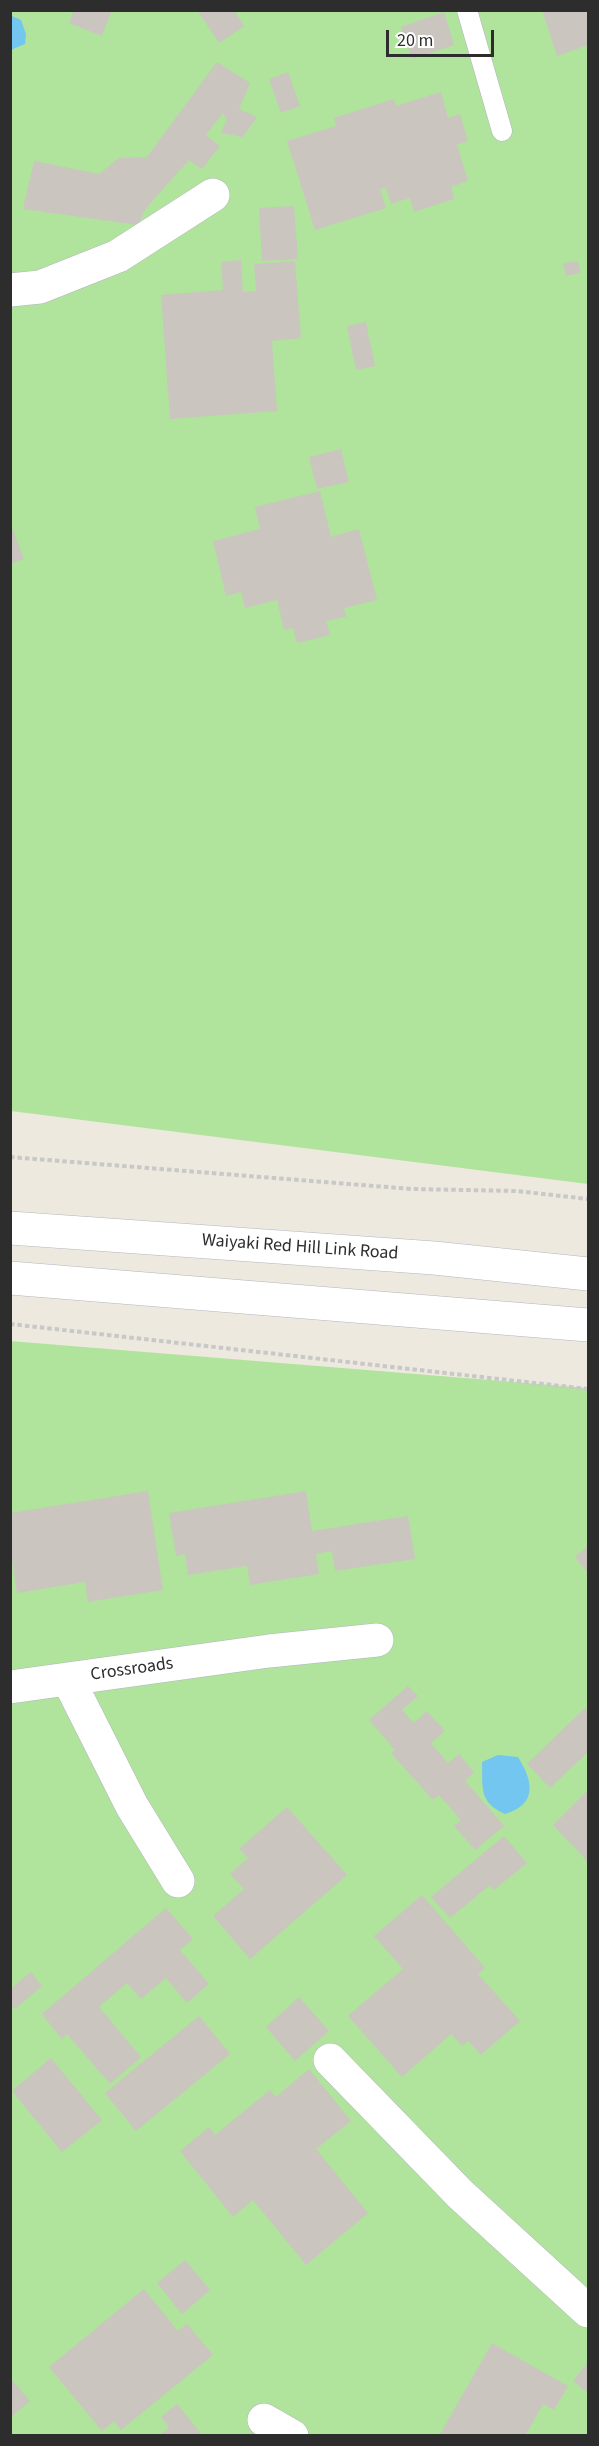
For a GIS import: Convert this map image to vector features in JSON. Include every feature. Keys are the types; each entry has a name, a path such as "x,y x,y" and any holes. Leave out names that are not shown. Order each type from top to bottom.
{"street":[{"path":"10,290 40,287 118,256 213,195"},
{"name":"Waiyaki Red Hill Link Road","path":"10,1228 434,1258 588,1274"},
{"path":"10,1278 588,1325"},
{"name":"Crossroads","path":"10,1687 254,1653 377,1640"},
{"path":"68,1679 132,1806 177,1881"},
{"path":"330,2060 460,2194 588,2311"}],"lane":[{"path":"467,10 502,131"}],"path":[{"path":"10,1157 412,1189 517,1191 588,1199"},
{"path":"10,1324 588,1389"}],"green space":[{"path":"11,11 588,11 588,1184 11,1111"},
{"path":"10,1341 588,1388 588,2435 11,2435"}],"water":[{"path":"11,17 21,20 26,34 25,44 11,52"},
{"path":"498,1755 518,1757 529,1783 528,1798 516,1810 505,1814 486,1799 483,1786 482,1762"}],"building":[{"path":"74,10 112,10 102,36 69,23"},
{"path":"197,10 234,10 244,26 219,43"},
{"path":"542,10 588,10 588,45 557,56"},
{"path":"444,12 454,45 412,59 401,27"},
{"path":"217,62 250,83 239,109 257,117 243,137 221,133 227,120 223,113 206,135 220,146 202,169 189,160 146,208 138,225 23,209 34,161 99,174 119,158 147,157"},
{"path":"288,72 300,106 281,113 269,79"},
{"path":"441,92 448,118 460,114 468,141 457,145 468,181 451,187 454,199 414,212 410,198 391,204 386,188 380,189 386,208 315,230 287,141 336,126 334,118 394,99 396,106"},
{"path":"294,206 298,259 262,261 259,208"},
{"path":"241,260 243,292 256,291 254,264 295,261 301,338 272,341 277,411 170,419 161,295 223,290 221,262"},
{"path":"578,261 580,273 566,276 563,263"},
{"path":"366,322 375,366 356,370 347,326"},
{"path":"341,449 349,482 317,489 309,457"},
{"path":"320,491 331,537 359,529 377,600 344,608 346,617 326,621 330,635 297,643 293,628 284,630 277,600 245,608 241,592 226,596 213,541 260,529 255,507"},
{"path":"10,522 24,559 10,564"},
{"path":"148,1491 163,1590 88,1602 85,1582 17,1593 10,1549 10,1513"},
{"path":"306,1491 312,1531 408,1516 415,1559 335,1571 332,1551 316,1554 319,1574 250,1585 247,1566 188,1575 185,1554 176,1556 169,1513"},
{"path":"588,1546 588,1573 575,1557"},
{"path":"408,1686 418,1696 402,1710 414,1723 427,1711 445,1731 431,1743 448,1763 459,1754 474,1772 465,1781 504,1826 475,1850 454,1826 461,1820 439,1795 433,1800 391,1753 395,1750 369,1720"},
{"path":"585,1708 588,1711 588,1752 550,1788 527,1764"},
{"path":"588,1790 588,1862 553,1825"},
{"path":"287,1807 347,1875 250,1959 213,1916 244,1889 230,1874 248,1858 239,1849"},
{"path":"504,1836 527,1863 494,1890 490,1885 450,1918 431,1897"},
{"path":"422,1895 485,1968 478,1974 520,2021 481,2055 468,2041 462,2046 451,2034 402,2077 348,2016 403,1969 374,1936"},
{"path":"166,1908 193,1939 180,1950 209,1984 187,2003 166,1978 141,1999 127,1983 99,2007 141,2057 110,2084 67,2034 62,2039 42,2014"},
{"path":"31,1972 42,1986 15,2009 10,2004 10,1989"},
{"path":"299,1997 329,2031 295,2061 266,2027"},
{"path":"199,2016 230,2054 136,2131 105,2093"},
{"path":"51,2058 102,2120 62,2152 12,2091"},
{"path":"309,2069 351,2121 316,2149 368,2213 306,2265 253,2200 233,2217 180,2151 209,2127 215,2135 270,2090 276,2097"},
{"path":"185,2260 210,2290 182,2314 157,2283"},
{"path":"144,2289 178,2331 187,2324 213,2355 121,2430 114,2421 102,2431 49,2367"},
{"path":"492,2343 568,2386 554,2410 543,2404 525,2436 439,2436"},
{"path":"588,2362 588,2393 573,2381"},
{"path":"10,2378 30,2401 10,2418"},
{"path":"177,2404 203,2436 159,2436 169,2427 161,2417"}]}
